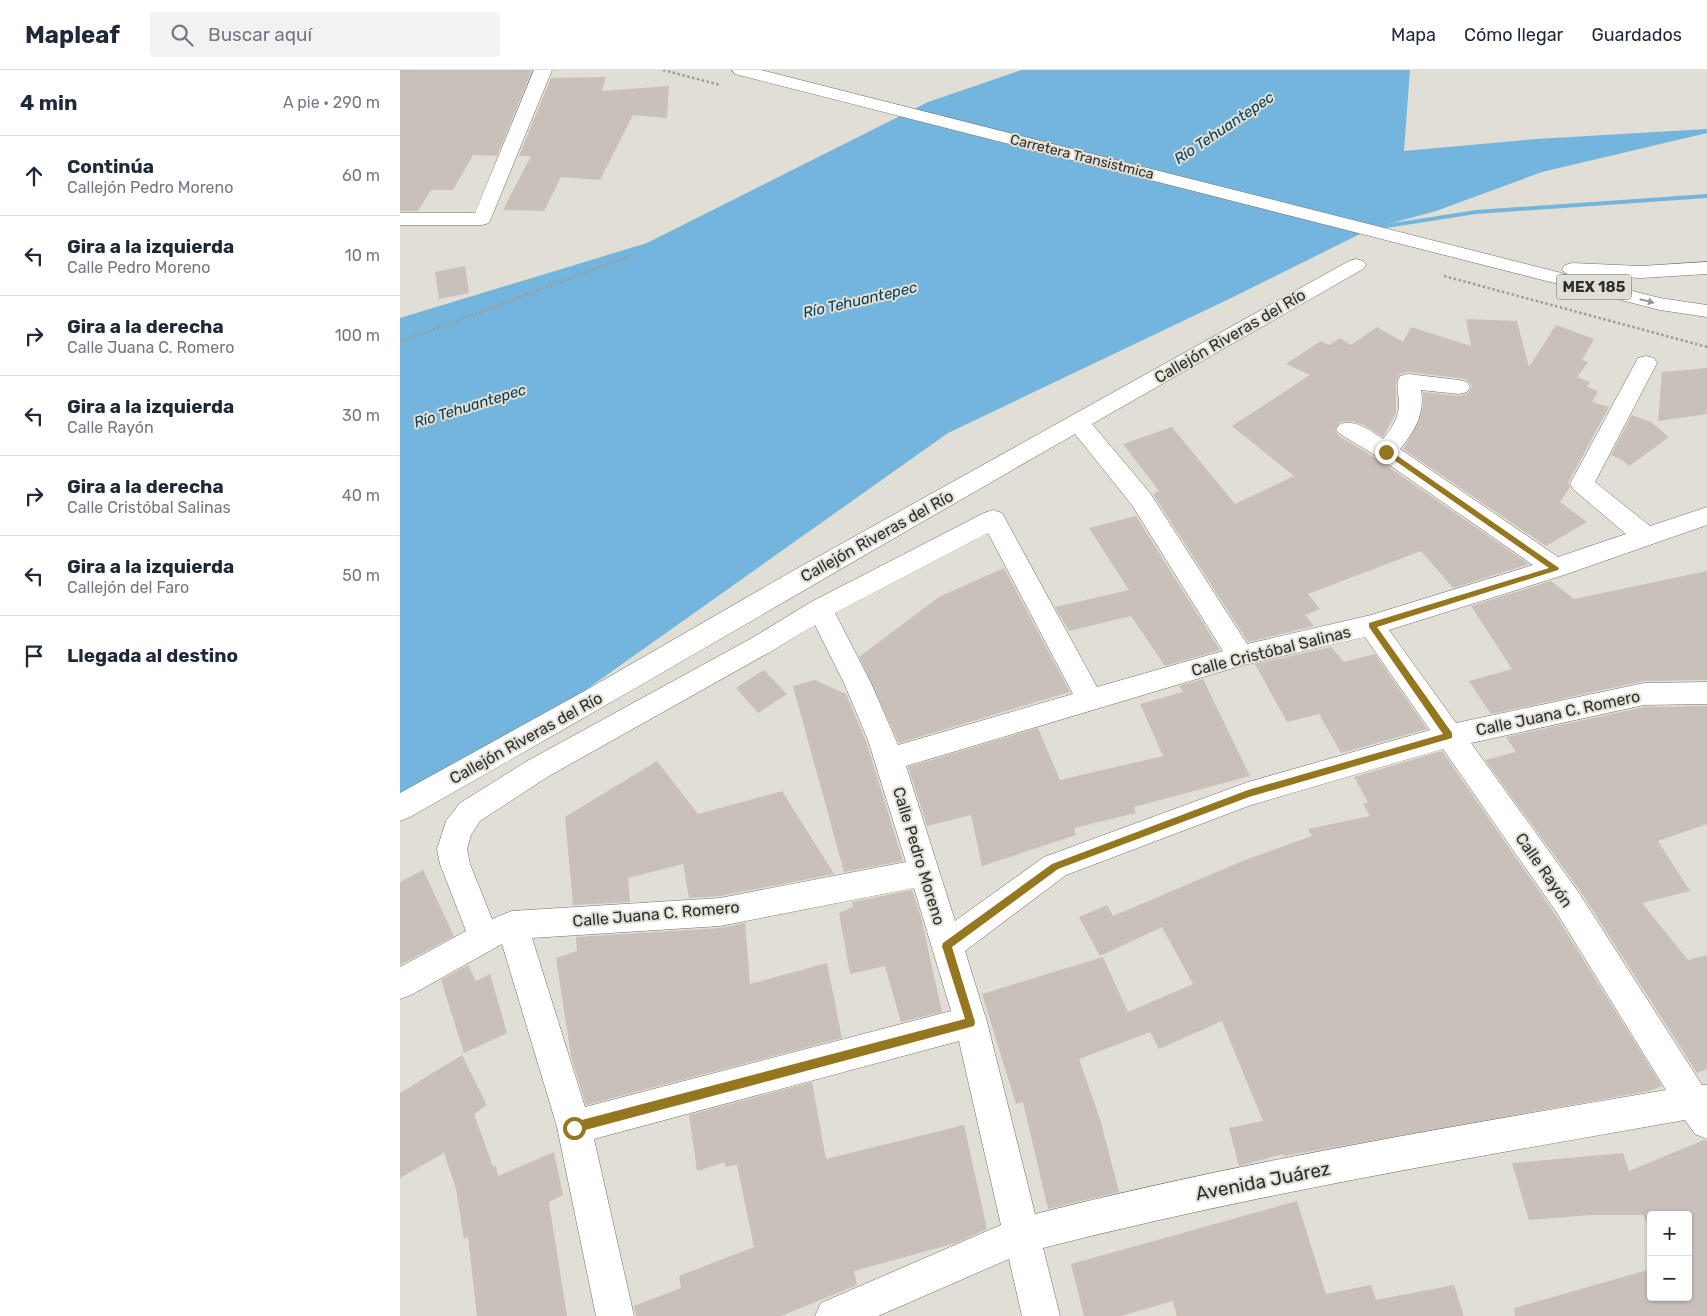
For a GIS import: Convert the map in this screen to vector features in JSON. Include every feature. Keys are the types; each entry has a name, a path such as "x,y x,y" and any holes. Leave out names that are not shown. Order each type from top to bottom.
{"street":[{"path":"400,219 482,219 543,70"},
{"name":"Carretera Transistmica","path":"741,70 1660,304 1707,311"},
{"name":"Carretera Transistmica","path":"1481,259 1586,271 1640,272 1707,268"},
{"name":"Callejón Riveras del Río","path":"400,808 592,701 798,580 1356,265"},
{"path":"1646,363 1582,484 1646,537"},
{"path":"1386,452 1406,429 1412,408 1408,381 1459,387"},
{"path":"1078,422 1141,499 1240,656"},
{"path":"1348,429 1386,452 1555,568"},
{"name":"Calle Cristóbal Salinas","path":"889,759 1240,656 1371,625 1555,568 1707,516"},
{"path":"615,1316 574,1128 498,931 454,864 452,849 457,830 470,812 539,768 761,645 820,609 993,518 1090,700"},
{"name":"Calle Pedro Moreno","path":"820,609 848,660 874,717 889,759 971,1022 1041,1316"},
{"name":"Calle Rayón","path":"1371,625 1568,903 1702,1108"},
{"name":"Calle Juana C. Romero","path":"947,946 1055,866 1248,794 1449,736 1644,694 1707,693"},
{"name":"Calle Juana C. Romero","path":"400,984 498,931 720,912 924,872"},
{"path":"574,1128 971,1022"},
{"name":"Avenida Juárez","path":"834,1316 1022,1235 1124,1209 1406,1152 1702,1108"}],"path":[{"path":"400,342 632,255"},
{"path":"1471,284 1707,347"}],"water":[{"name":"Río Tehuantepec","path":"1022,70 1410,70 1404,151 1536,139 1707,129 1707,133 1542,172 1436,211 1370,229 1227,300 948,433 450,786 400,815 400,318 647,243 928,102"}],"building":[{"path":"400,70 532,70 497,156 473,155 453,190 431,190 418,211 400,211"},
{"path":"606,77 602,91 669,86 667,118 633,115 600,180 561,177 544,211 503,210 531,156 519,156 551,78"},
{"path":"465,266 469,293 439,299 435,272"},
{"path":"1466,319 1517,321 1529,367 1556,325 1594,339 1582,360 1588,362 1577,377 1590,382 1587,387 1598,391 1592,402 1609,407 1568,483 1570,487 1560,502 1587,522 1546,546 1403,449 1419,422 1423,407 1423,392 1459,396 1469,393 1472,386 1467,380 1459,378 1408,372 1400,374 1396,382 1396,413 1383,437 1364,425 1352,421 1340,422 1335,430 1339,436 1377,459 1529,564 1453,588 1421,551 1308,594 1320,609 1305,615 1314,626 1248,642 1153,494 1159,491 1123,444 1172,427 1235,504 1294,476 1232,426 1310,375 1286,364 1321,341 1329,345 1340,338 1351,345 1377,327 1403,342 1411,327 1471,346"},
{"path":"1707,368 1707,414 1658,421 1662,372"},
{"path":"1632,415 1651,422 1669,437 1629,466 1611,455"},
{"path":"1136,516 1220,650 1165,666 1131,616 1069,631 1055,607 1129,590 1089,528"},
{"path":"1004,568 1070,692 899,743 859,657 939,597"},
{"path":"1707,571 1707,680 1644,681 1491,714 1469,681 1512,669 1471,606 1551,581 1574,599"},
{"path":"1331,647 1344,662 1375,654 1427,729 1341,753 1319,714 1287,722 1255,664"},
{"path":"764,670 787,694 758,713 736,688"},
{"path":"1203,679 1250,776 1134,807 1136,813 1074,828 1076,835 982,866 971,815 927,826 908,767 1038,728 1060,780 1163,756 1140,704 1183,692 1179,686"},
{"path":"815,680 846,694 866,741 903,861 844,872 793,686"},
{"path":"1707,706 1707,824 1658,841 1690,891 1642,903 1688,960 1707,955 1707,1069 1697,1073 1581,892 1485,760 1516,752 1506,737 1644,707"},
{"path":"1442,751 1555,914 1662,1086 1649,1091 1284,1156 1283,1154 1239,1166 1229,1128 1263,1121 1222,1021 1159,1049 1150,1032 1079,1059 1100,1119 1119,1192 1048,1209 1023,1102 1016,1104 982,994 1103,957 1128,1012 1193,984 1162,927 1100,956 1079,917 1107,905 1113,916 1245,860 1312,836 1308,829 1370,816 1363,804 1368,802 1354,777"},
{"path":"657,761 698,814 782,791 834,874 720,896 689,898 683,864 628,878 630,902 573,905 565,817"},
{"path":"423,870 454,936 400,965 400,882"},
{"path":"912,890 921,917 942,1012 901,1022 885,966 850,974 839,913 853,907 852,902"},
{"path":"745,923 750,984 827,963 842,1038 586,1105 571,1056 556,958 577,951 576,937 720,928"},
{"path":"468,965 476,981 490,974 507,1033 464,1053 441,980"},
{"path":"462,1055 487,1105 474,1114 493,1167 496,1165 498,1176 554,1152 563,1195 549,1202 567,1316 477,1316 468,1237 464,1239 456,1189 444,1153 400,1178 400,1093"},
{"path":"812,1082 826,1159 964,1125 987,1229 956,1243 854,1271 857,1285 781,1316 636,1316 634,1306 681,1288 679,1276 754,1247 737,1165 725,1167 725,1162 697,1171 689,1115"},
{"path":"1704,1140 1707,1141 1707,1316 1515,1316 1514,1308 1647,1270 1647,1301 1692,1301 1692,1211 1647,1211 1647,1223 1643,1215 1591,1215 1529,1220 1512,1163 1623,1153 1629,1171"},
{"path":"1297,1201 1326,1294 1371,1285 1376,1300 1454,1285 1464,1316 1177,1316 1173,1301 1121,1316 1084,1316 1071,1264"}],"waterway":[{"path":"1367,229 1476,212 1707,196"}],"route":[{"path":"574,1128 971,1022 947,946 1055,866 1248,794 1449,736 1371,625 1555,568 1386,452"}]}
